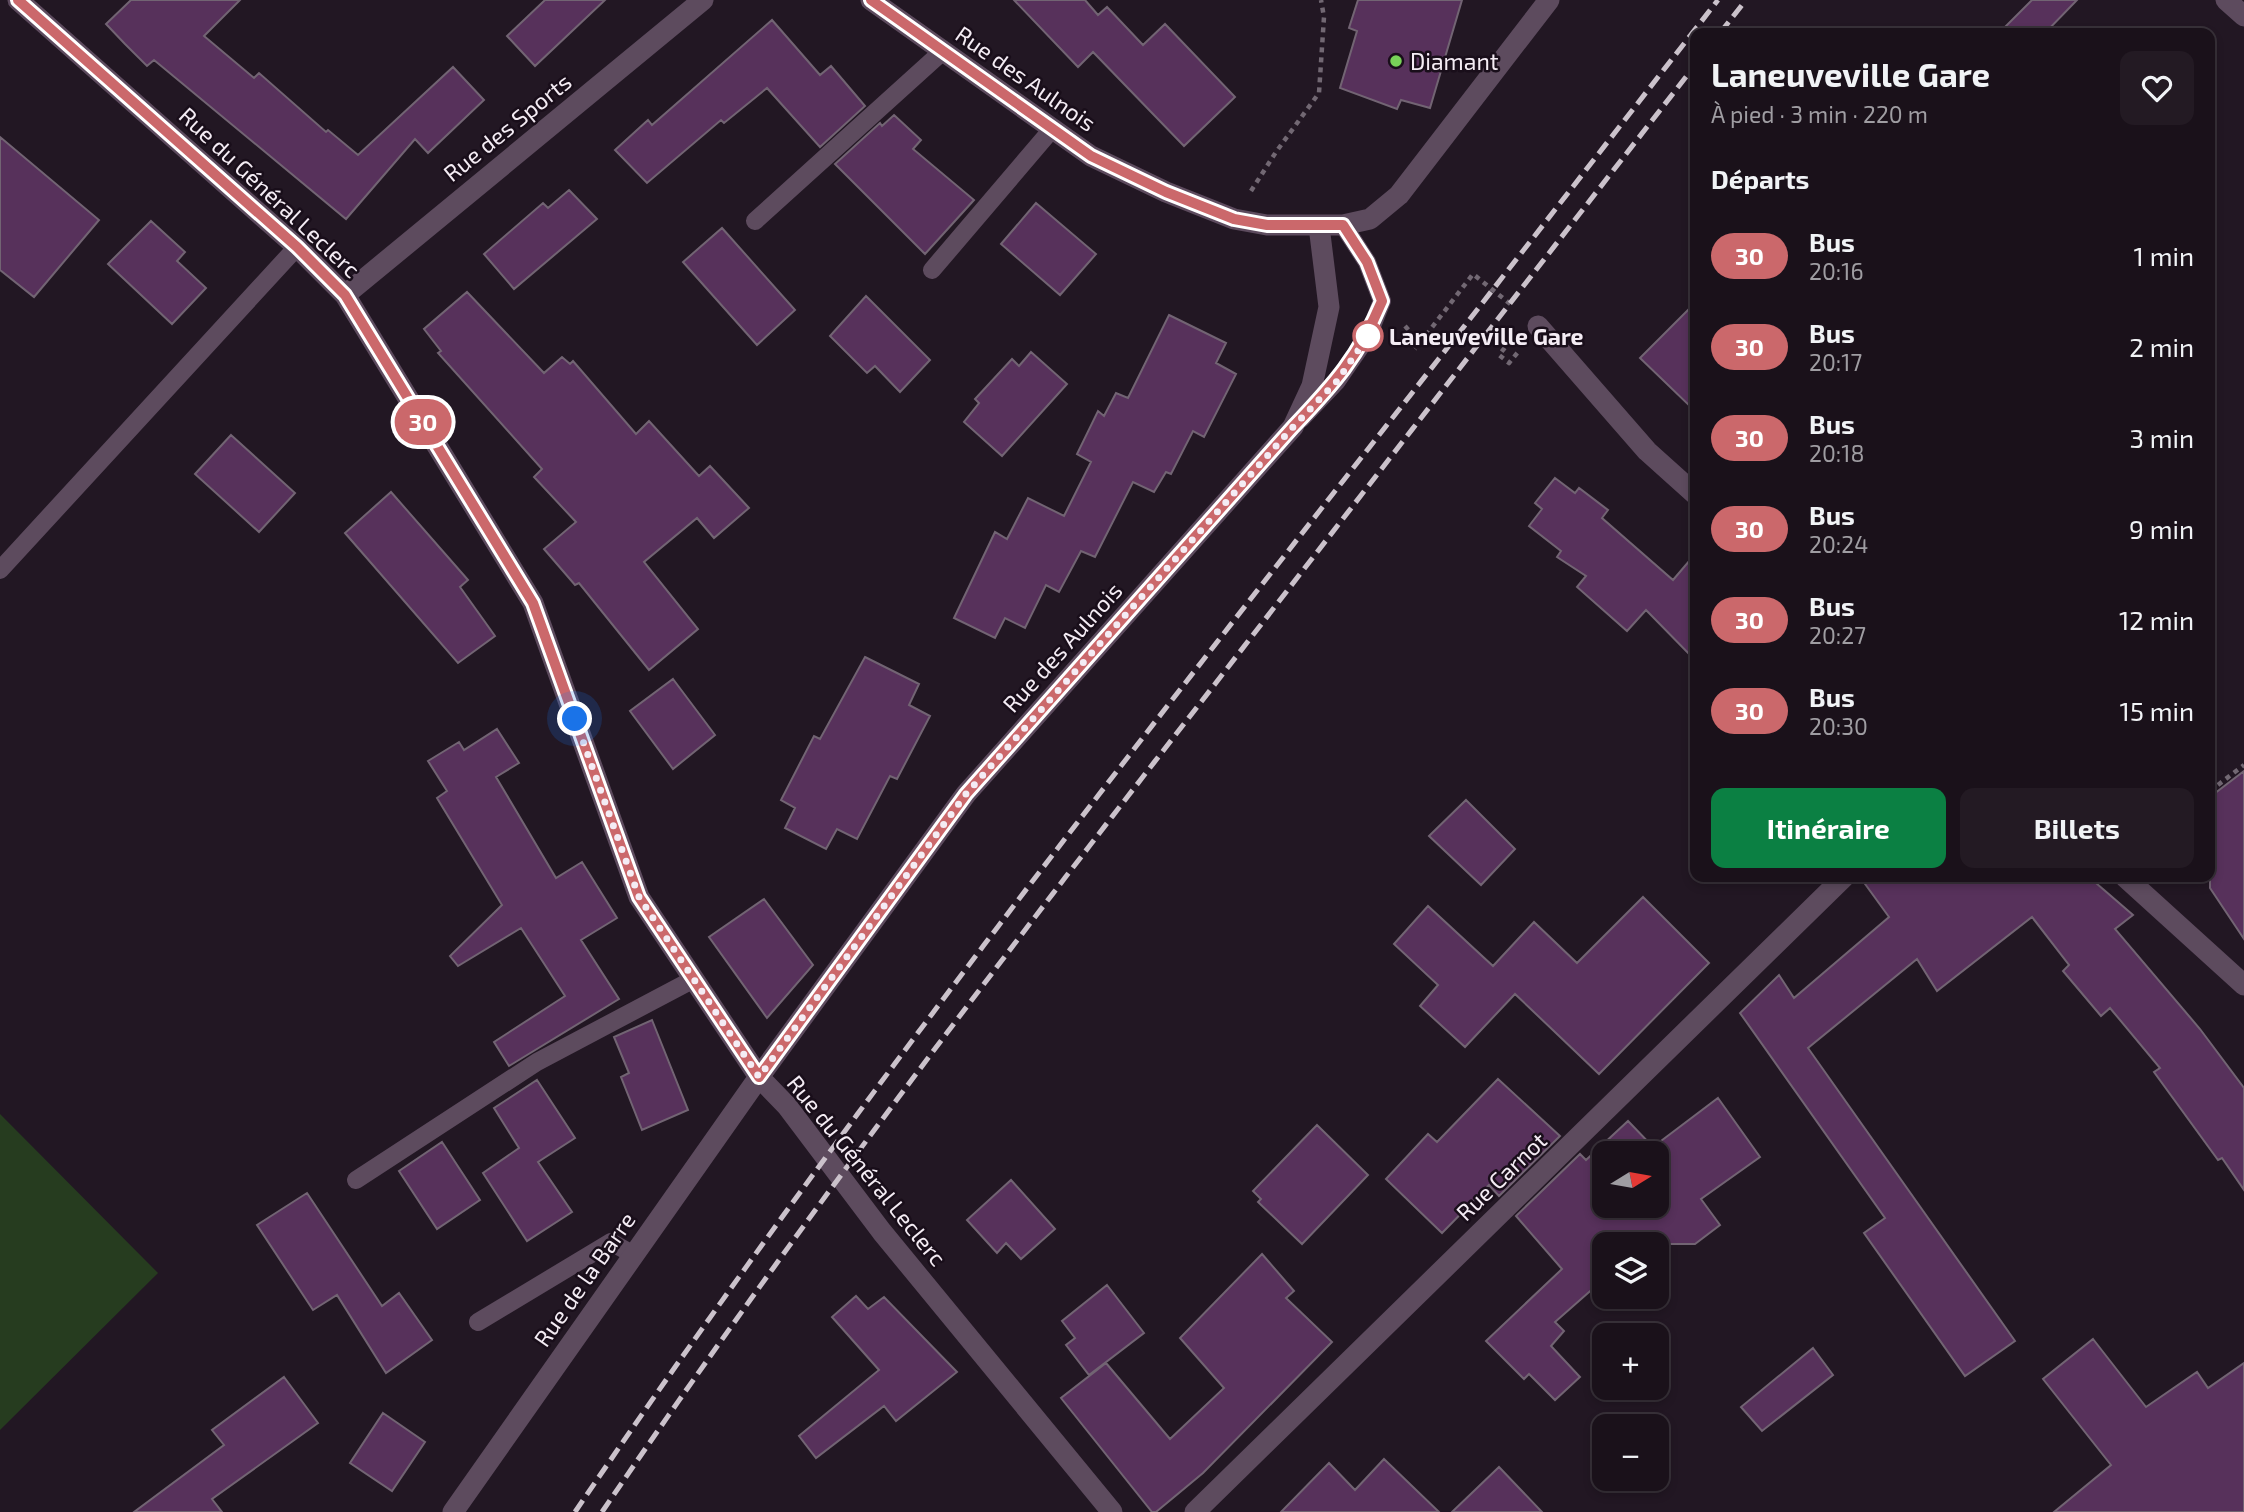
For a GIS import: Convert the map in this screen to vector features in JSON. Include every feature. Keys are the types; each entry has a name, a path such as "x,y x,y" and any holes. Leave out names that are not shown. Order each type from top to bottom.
{"street":[{"name":"Rue du Général Leclerc","path":"18,0 297,247 345,295 533,603 639,897 759,1077 787,1107 882,1232 1112,1512"},
{"name":"Rue des Sports","path":"345,295 703,0"},
{"name":"Rue des Aulnois","path":"871,0 1091,156 1166,192 1234,219 1267,225 1319,226 1343,225 1370,219 1399,195 1549,0"},
{"path":"2226,0 2244,16"},
{"name":"Rue des Aulnois","path":"759,1077 966,794 1293,427 1312,386 1329,307 1319,226"},
{"path":"1538,326 1647,452 1690,490"},
{"name":"Rue Carnot","path":"1195,1512 1839,882"},
{"path":"2131,882 2244,985"},
{"name":"Rue de la Barre","path":"453,1512 759,1077"}],"lane":[{"path":"755,221 943,51"},
{"path":"932,270 1053,128"},
{"path":"1293,427 1337,381 1368,336 1382,301 1367,262 1343,225"},
{"path":"0,570 297,247"},
{"path":"356,1180 537,1062 694,979"},
{"path":"478,1321 611,1242 634,1255"}],"path":[{"path":"1234,219 1276,152 1319,93 1324,17 1321,0"},
{"path":"1420,342 1473,274 1516,309"},
{"path":"2215,787 2244,765"}],"green space":[{"path":"0,1114 158,1273 0,1430"}],"building":[{"path":"131,0 240,0 204,36 254,78 259,73 326,132 328,130 358,155 453,67 484,100 428,153 415,139 346,219 154,60 147,66 125,44 106,24"},
{"path":"545,0 605,0 535,66 507,36"},
{"path":"1014,0 1085,0 1098,15 1107,7 1143,45 1165,24 1235,97 1184,146 1093,52 1078,67"},
{"name":"Diamant","path":"1358,0 1462,0 1430,108 1401,100 1397,109 1340,88 1357,31 1349,28"},
{"path":"2032,0 2077,0 2050,28 2004,28"},
{"path":"772,20 820,75 831,66 865,106 820,147 767,88 724,123 721,120 647,183 615,150 648,120 652,125"},
{"path":"894,115 921,140 913,149 974,200 925,254 835,164 880,123 882,126"},
{"path":"0,137 99,220 34,297 0,270"},
{"path":"569,190 597,219 514,289 484,254 543,203 548,208"},
{"path":"1036,203 1096,254 1060,295 1001,244"},
{"path":"151,221 185,252 177,261 206,288 172,324 108,264"},
{"path":"722,228 795,310 757,345 683,262"},
{"path":"467,292 544,373 562,357 570,364 573,361 636,434 649,421 699,476 710,466 749,508 714,538 697,518 644,562 698,629 649,670 579,583 575,585 544,549 576,522 534,477 542,469 438,353 441,351 424,329"},
{"path":"866,296 930,360 900,392 875,366 867,373 830,336"},
{"path":"1690,308 1690,406 1640,358"},
{"path":"1169,315 1226,343 1216,363 1236,374 1204,437 1193,431 1171,474 1166,472 1154,492 1133,482 1095,557 1081,551 1059,592 1046,585 1025,628 1005,618 995,638 954,618 995,532 1007,539 1028,498 1064,516 1091,462 1077,454 1098,411 1104,416 1116,393 1128,398"},
{"path":"1031,352 1067,384 1002,456 964,422 979,403 975,399 1012,359 1019,366"},
{"path":"231,435 295,493 259,532 195,474"},
{"path":"1555,478 1575,493 1579,488 1608,510 1602,518 1673,580 1690,560 1690,655 1646,610 1627,631 1577,587 1586,576 1557,557 1561,551 1529,526 1542,509 1535,503"},
{"path":"391,492 468,580 460,587 495,636 458,663 345,533"},
{"path":"865,657 919,684 909,705 930,716 897,779 890,776 857,839 837,829 826,849 785,828 795,808 781,800 814,736 820,739"},
{"path":"673,679 715,735 673,769 630,711"},
{"path":"497,729 519,763 496,777 556,878 582,862 617,918 581,940 619,999 509,1066 494,1042 565,996 521,928 458,966 450,956 502,905 437,798 447,791 428,761 459,742 464,750"},
{"path":"2244,771 2244,939 2210,888 2210,882 2215,882 2215,793"},
{"path":"1466,800 1515,849 1481,885 1429,836"},
{"path":"1864,882 2095,882 2133,915 2115,929 2200,1029 2244,1088 2244,1190 2222,1158 2218,1160 2154,1072 2160,1068 2110,1008 2101,1016 2063,971 2069,965 2032,917 1937,991 1917,959 1808,1048 2015,1341 1965,1376 1864,1233 1885,1218 1740,1013 1779,975 1794,998 1889,917"},
{"path":"1643,897 1709,963 1599,1074 1515,994 1465,1047 1420,1006 1438,985 1394,944 1428,906 1493,966 1534,922 1577,963"},
{"path":"764,899 813,965 767,1018 709,937"},
{"path":"652,1020 688,1110 642,1130 621,1077 629,1073 614,1037"},
{"path":"1498,1079 1560,1136 1499,1196 1489,1185 1442,1233 1386,1179 1428,1134 1437,1142"},
{"path":"537,1080 575,1138 538,1162 572,1212 527,1241 483,1173 519,1148 494,1108"},
{"path":"1718,1098 1760,1157 1701,1199 1720,1225 1695,1244 1669,1244 1669,1232 1592,1232 1592,1289 1555,1322 1564,1331 1551,1346 1580,1377 1555,1400 1529,1374 1524,1379 1486,1341 1562,1269 1516,1216 1580,1154 1586,1160 1592,1154 1592,1218 1670,1218 1670,1141 1661,1141"},
{"path":"1628,1121 1647,1141 1606,1141"},
{"path":"1317,1125 1368,1175 1302,1244 1258,1202 1261,1199 1253,1191"},
{"path":"442,1142 480,1200 437,1229 399,1171"},
{"path":"1011,1180 1055,1229 1021,1259 1006,1243 997,1253 967,1220"},
{"path":"307,1193 382,1306 399,1293 432,1340 386,1373 337,1295 313,1310 257,1225"},
{"path":"1262,1254 1294,1291 1286,1298 1332,1342 1203,1473 1156,1512 1152,1512 1061,1398 1106,1363 1170,1439 1224,1388 1180,1338"},
{"path":"1107,1285 1144,1333 1089,1375 1066,1345 1075,1338 1062,1321"},
{"path":"856,1296 868,1309 884,1297 957,1372 896,1421 884,1406 816,1458 799,1436 879,1370 832,1317"},
{"path":"2093,1339 2146,1407 2197,1372 2208,1388 2244,1363 2244,1512 2054,1512 2111,1465 2043,1379"},
{"path":"1813,1348 1833,1375 1762,1431 1741,1407"},
{"path":"284,1377 318,1423 212,1499 222,1512 134,1512 224,1445 212,1430"},
{"path":"383,1413 425,1442 392,1491 350,1463"},
{"path":"1384,1459 1439,1512 1281,1512 1329,1463 1355,1490"},
{"path":"1499,1467 1542,1512 1452,1512"}],"railway":[{"path":"1696,28 1718,0"},
{"path":"1724,28 1746,0"},
{"path":"575,1512 771,1233 973,959 1180,689 1690,36"},
{"path":"602,1512 825,1197 979,990 1690,72"}],"bus line":[{"name":"30","path":"18,0 297,247 345,295 533,603 639,897 759,1077 966,794 1337,381 1368,336 1382,301 1367,262 1343,225 1267,225 1234,219 1166,192 1091,156 871,0"}],"place":[{"name":"Diamant","path":"1396,61"},
{"name":"Laneuveville Gare","path":"1368,336"}],"route":[{"path":"575,719 639,897 759,1077 966,794 1337,381 1368,336"}]}
